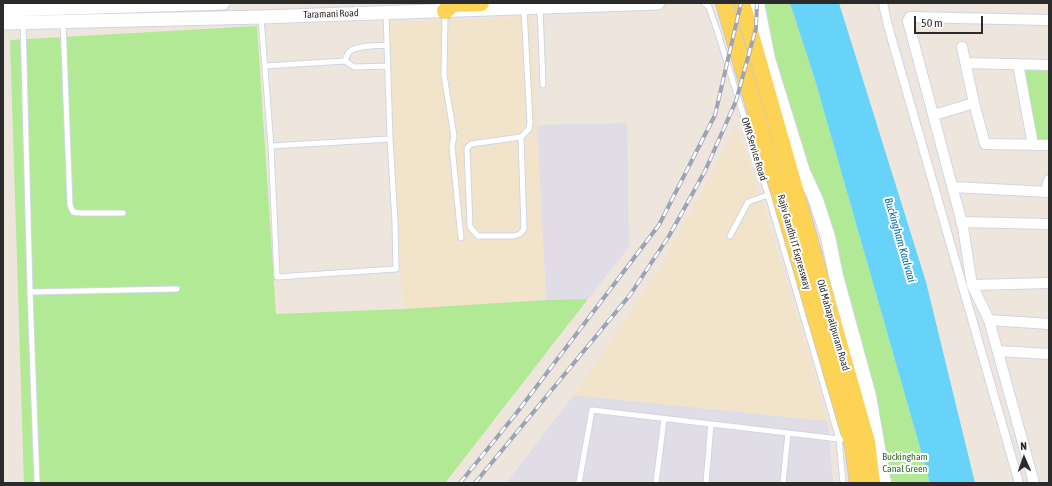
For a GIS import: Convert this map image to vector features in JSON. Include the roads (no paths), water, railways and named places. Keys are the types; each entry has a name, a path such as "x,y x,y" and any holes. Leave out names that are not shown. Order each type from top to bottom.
{"main road":[{"path":"445,11 453,4 481,3"},
{"name":"Rajiv Gandhi IT Expressway","path":"724,3 782,195 797,226 845,439 858,483"},
{"path":"742,3 796,170 816,200 828,237 836,276 869,396 884,483"},
{"path":"756,3 768,59 796,170 782,195"},
{"name":"Old Mahapalipuram Road","path":"797,226 867,442 872,483"}],"street":[{"name":"Taramani Road","path":"3,23 63,20 89,10 223,3"},
{"name":"Taramani Road","path":"3,10 89,10 261,17 658,3"},
{"path":"884,3 888,26 1019,483"},
{"path":"1034,483 989,320 972,285 953,187 908,21 910,17 1049,20"},
{"path":"962,47 967,62 974,103 985,144 1049,145"},
{"path":"967,62 1049,65"},
{"path":"1018,64 1033,145"},
{"path":"934,115 974,103"},
{"path":"953,187 1047,192 1049,180"},
{"path":"961,222 1049,224"},
{"path":"972,285 1049,283"},
{"path":"989,320 1049,324"},
{"path":"998,351 1049,356"}],"lane":[{"name":"OMR Service Road","path":"704,3 709,7 782,195 845,439 843,483"},
{"path":"540,7 543,85"},
{"path":"521,137 524,228 520,234 514,236 478,236 470,227 467,148 471,144 521,137 529,129 530,123 524,8"},
{"path":"445,11 444,75 454,136 452,146 461,238"},
{"path":"261,17 271,146 277,277 396,269 386,12"},
{"path":"63,20 70,205 73,212 123,213"},
{"path":"23,22 37,483"},
{"path":"345,61 348,53 352,49 387,45"},
{"path":"265,66 345,61 354,67 388,66"},
{"path":"271,146 390,139"},
{"path":"730,236 748,202 782,195"},
{"path":"30,292 177,289"},
{"path":"580,483 592,410 845,439"},
{"path":"656,483 664,419"},
{"path":"706,483 711,424"},
{"path":"783,483 788,433"}],"water":[{"name":"Buckingham Kaalvaai","path":"790,3 839,3 926,282 975,483 930,483 815,80"}],"railway":[{"path":"460,483 515,415 659,225 715,115 741,3"},
{"path":"475,483 630,295 669,236 705,171 736,101 756,28 757,3"}],"park label":[{"name":"Buckingham Canal Green","path":"905,462"}]}
